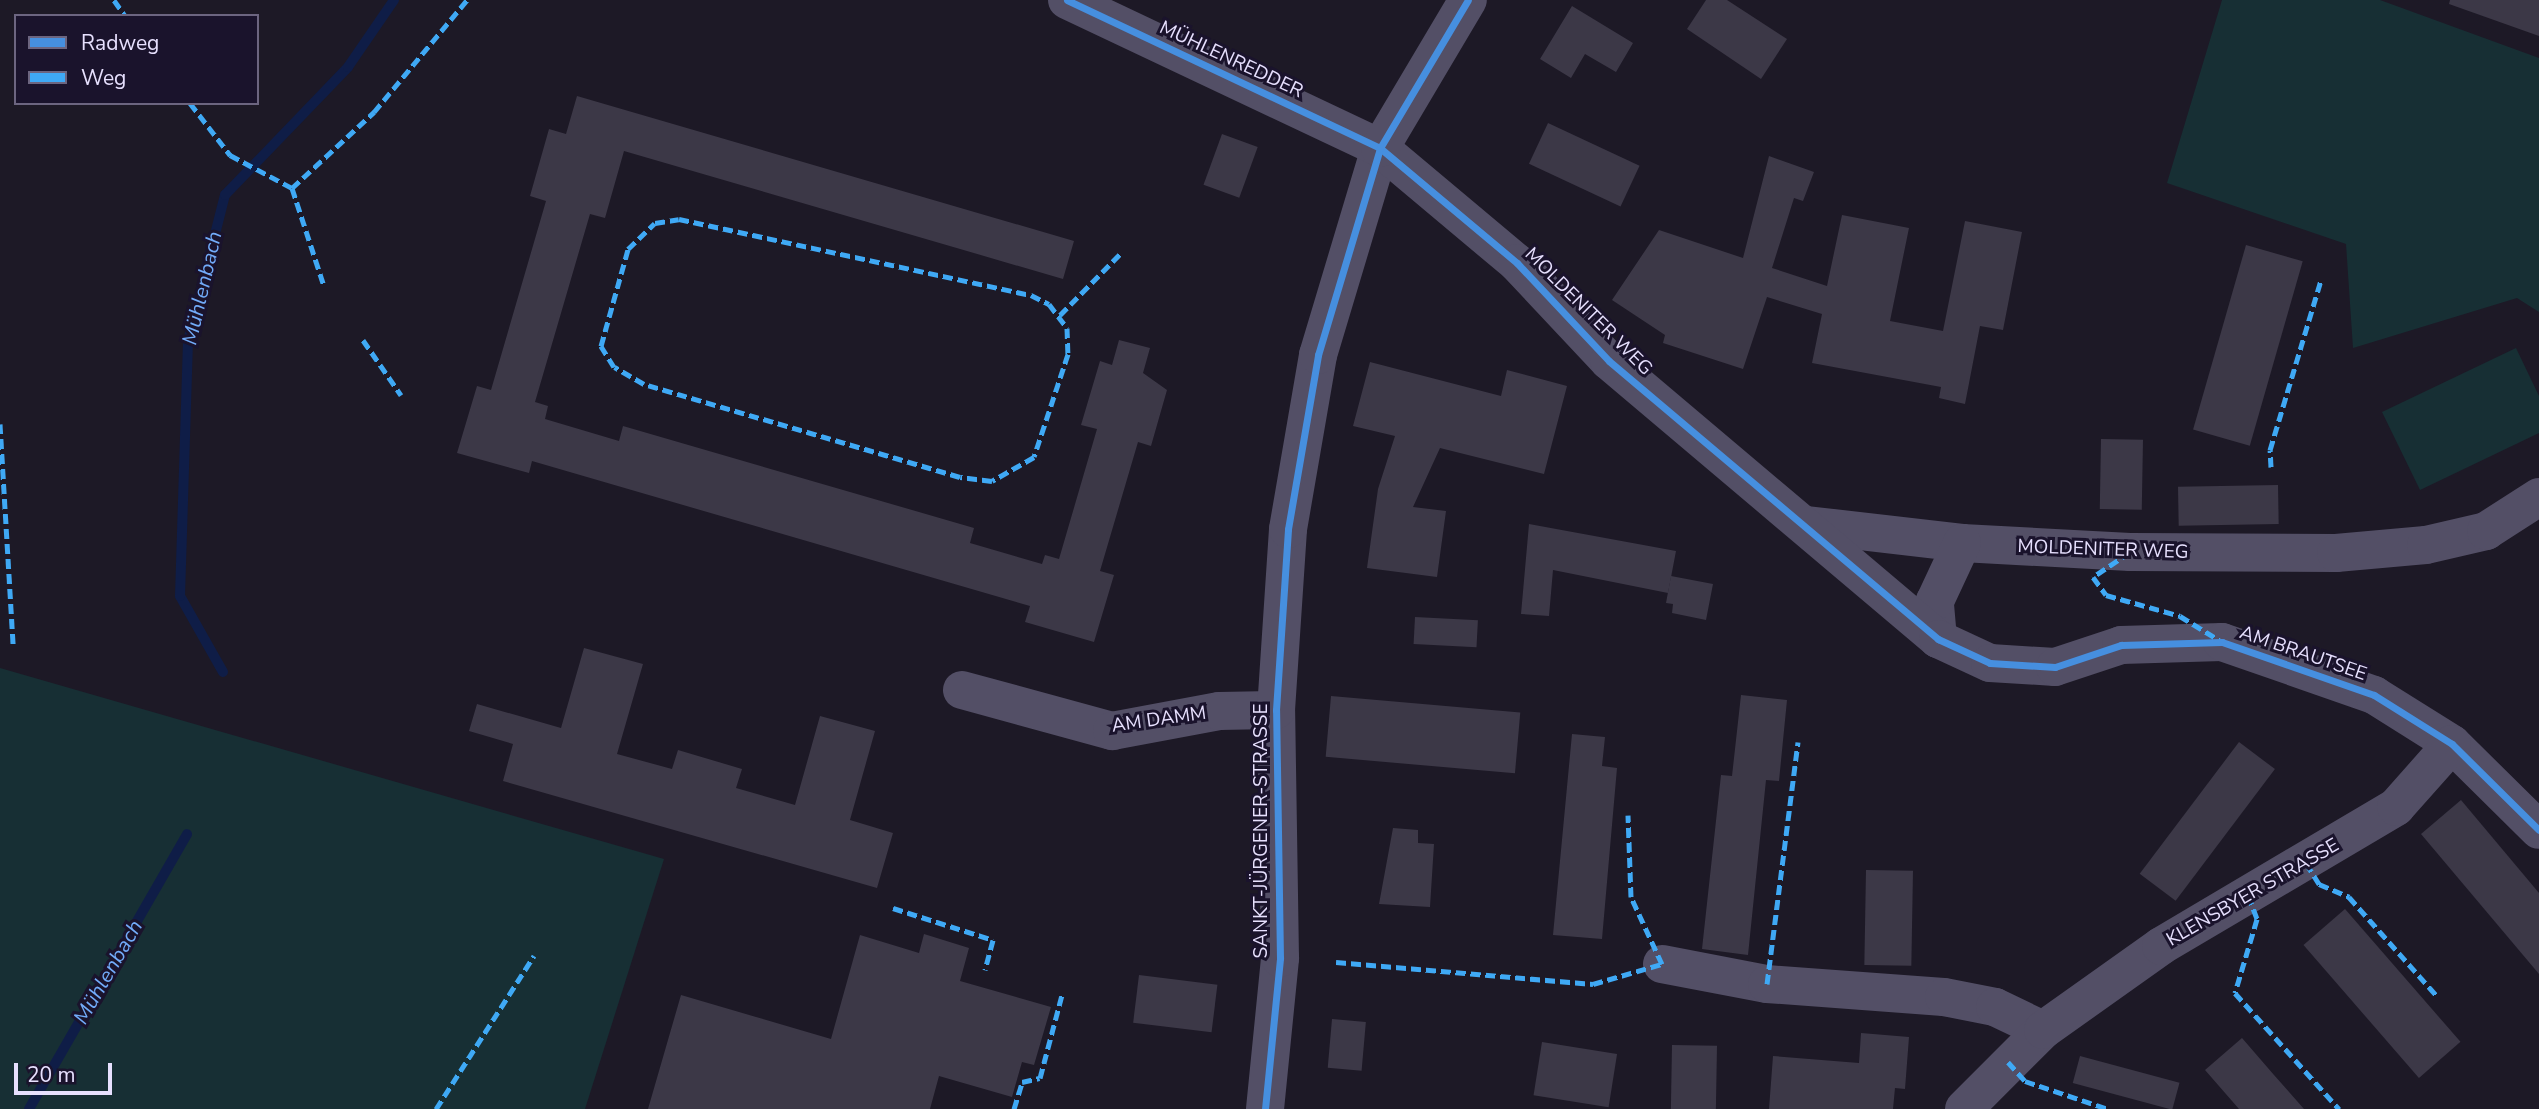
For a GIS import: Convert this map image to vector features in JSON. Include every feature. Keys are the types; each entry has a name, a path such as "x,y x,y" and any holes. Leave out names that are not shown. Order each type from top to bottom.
{"street":[{"name":"MÜHLENREDDER","path":"1067,0 1380,148"},
{"name":"SANKT-JÜRGENER-STRASSE","path":"1265,1109 1280,958 1276,710 1288,529 1318,355 1380,148 1468,0"},
{"name":"MOLDENITER WEG","path":"1380,148 1517,263 1609,361 1807,525 1962,543 2245,555 2355,551 2486,531 2539,497"},
{"name":"AM BRAUTSEE","path":"1807,525 1938,639 1990,663 2055,667 2121,645 2222,642 2374,695 2452,744 2539,830"},
{"path":"1938,639 1935,601 1962,543"},
{"name":"AM DAMM","path":"962,690 1112,731 1219,711 1276,710"},
{"name":"KLENSBYER STRASSE","path":"1964,1109 2043,1030 2161,946 2396,807 2452,744"},
{"path":"1662,964 1767,984 1944,997 1995,1007 2043,1030"}],"green space":[{"path":"2222,0 2380,0 2539,58 2539,312 2517,298 2353,348 2346,244 2167,183"},
{"path":"2516,348 2539,396 2539,433 2420,490 2382,412"},
{"path":"0,668 664,859 585,1109 0,1109"}],"building":[{"path":"1706,0 1727,0 1787,39 1761,79 1687,29"},
{"path":"2450,0 2539,0 2539,36 2449,4"},
{"path":"1572,6 1633,43 1616,72 1585,54 1571,78 1540,59"},
{"path":"577,96 1074,241 1063,279 624,151 605,218 590,214 535,402 548,406 545,419 619,441 623,426 974,528 970,543 1042,564 1045,555 1059,559 1097,429 1081,425 1100,361 1112,365 1119,340 1150,348 1143,373 1167,390 1151,446 1138,442 1100,571 1114,575 1094,642 1025,622 1030,606 532,461 529,473 457,453 477,386 491,390 546,201 530,196 549,129 566,134"},
{"path":"1548,123 1640,166 1621,206 1529,164"},
{"path":"1222,134 1258,147 1239,198 1204,185"},
{"path":"1769,156 1814,172 1803,201 1794,198 1772,268 1827,286 1842,215 1909,228 1890,321 1943,331 1965,221 2022,232 2003,330 1980,326 1965,404 1939,398 1941,387 1812,363 1822,314 1767,297 1743,369 1663,343 1665,335 1612,300 1659,230 1743,258"},
{"path":"2246,245 2303,261 2250,446 2193,430"},
{"path":"1370,362 1501,396 1507,370 1567,386 1544,474 1440,448 1413,507 1446,511 1437,577 1367,568 1378,489 1395,436 1353,426"},
{"path":"2101,439 2143,440 2142,510 2100,509"},
{"path":"2278,485 2279,524 2179,526 2178,487"},
{"path":"1529,524 1676,551 1668,593 1553,570 1549,616 1521,614"},
{"path":"1671,576 1713,584 1706,620 1672,613 1673,604 1666,603"},
{"path":"1415,617 1478,620 1477,647 1414,644"},
{"path":"584,648 643,664 617,754 672,769 678,750 742,769 736,788 795,805 820,716 875,731 850,820 893,833 877,888 503,781 513,744 469,731 477,704 561,728"},
{"path":"1741,695 1787,700 1779,781 1766,780 1748,955 1702,949 1721,775 1732,776"},
{"path":"1331,696 1520,713 1515,773 1326,757"},
{"path":"1572,734 1605,737 1602,766 1617,768 1602,939 1553,935"},
{"path":"2239,742 2275,769 2176,901 2140,874"},
{"path":"2461,800 2539,893 2539,974 2421,834"},
{"path":"1393,828 1418,830 1418,843 1434,844 1430,907 1379,904"},
{"path":"1866,870 1913,871 1911,966 1864,965"},
{"path":"2345,909 2460,1042 2419,1078 2303,945"},
{"path":"924,934 969,948 960,981 1051,1007 1034,1065 1022,1062 1012,1097 939,1076 930,1109 648,1109 681,995 831,1039 860,935 919,953"},
{"path":"1139,975 1217,985 1212,1032 1133,1023"},
{"path":"1332,1019 1366,1022 1362,1071 1328,1068"},
{"path":"1861,1033 1909,1037 1905,1089 1895,1088 1893,1109 1769,1109 1773,1056 1859,1063"},
{"path":"2242,1038 2304,1109 2239,1109 2205,1070"},
{"path":"1542,1042 1617,1054 1609,1107 1534,1095"},
{"path":"1672,1045 1717,1046 1716,1109 1671,1109"},
{"path":"2080,1056 2179,1083 2172,1109 2073,1083"}],"waterway":[{"name":"Mühlenbach","path":"223,672 180,596 188,341 225,195 348,67 394,0"},
{"name":"Mühlenbach","path":"29,1109 187,834"}],"marked path":[{"path":"114,0 124,14"},
{"path":"292,188 374,112 467,0"},
{"path":"192,105 230,155 292,188 324,286"},
{"path":"679,219 1031,295 1049,304 1067,328 1068,354 1034,457 992,481 960,477 644,384 614,367 601,346 628,249 655,223 679,219"},
{"path":"1060,315 1120,254"},
{"path":"2271,467 2270,450 2321,280"},
{"path":"363,340 401,395"},
{"path":"0,424 13,646"},
{"path":"2130,552 2093,577 2106,595 2180,616 2219,640"},
{"path":"1767,984 1798,742"},
{"path":"1336,962 1593,984 1662,964 1631,897 1628,815"},
{"path":"2306,863 2319,884 2349,897 2437,996"},
{"path":"2248,895 2257,919 2235,993 2339,1109"},
{"path":"893,908 993,940 985,970"},
{"path":"436,1109 534,956"},
{"path":"1014,1109 1022,1082 1040,1078 1062,995"},
{"path":"2008,1062 2025,1081 2108,1109"}],"cycle path":[{"path":"1067,0 1380,148 1517,263 1609,361 1938,639 1990,663 2055,667 2121,645 2222,642 2374,695 2452,744 2539,830"},
{"path":"1265,1109 1280,958 1276,710 1288,529 1318,355 1380,148 1468,0"}]}
